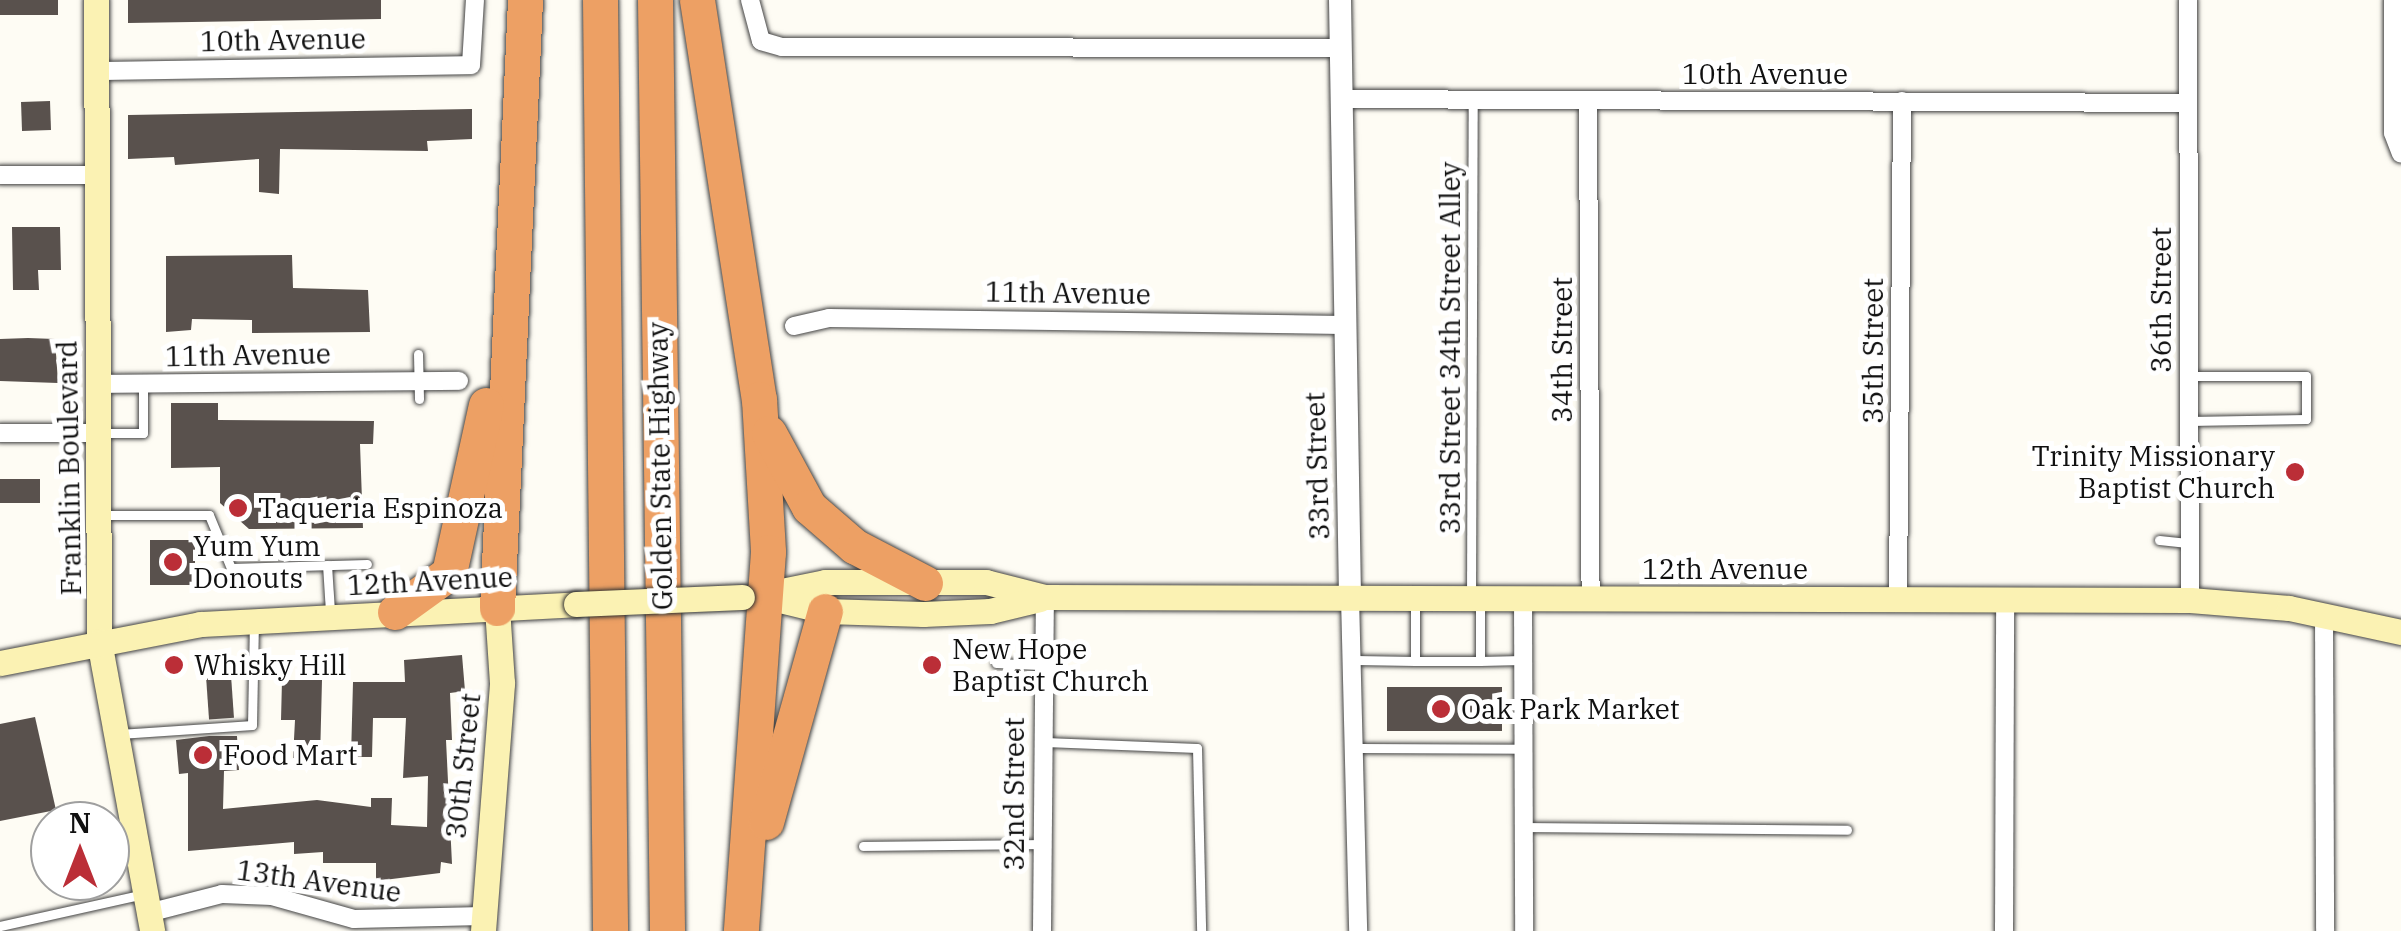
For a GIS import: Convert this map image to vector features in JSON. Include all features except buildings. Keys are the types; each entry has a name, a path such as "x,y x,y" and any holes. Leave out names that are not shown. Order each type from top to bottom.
{"highway":[{"path":"514,607 504,352 525,0"},
{"name":"Golden State Highway","path":"600,0 610,931"},
{"name":"Golden State Highway","path":"655,0 666,931"},
{"path":"697,0 708,108 758,399 775,450 809,507 854,546 925,583"},
{"path":"395,612 450,570 481,419 504,352"},
{"path":"742,921 758,399"},
{"path":"742,921 824,611"}],"main road":[{"name":"Franklin Boulevard","path":"96,0 100,641 112,734 148,912"},
{"name":"12th Avenue","path":"0,664 100,641 254,621 754,597 824,582 986,582 1045,597 2190,600 2324,614 2401,632"},
{"name":"12th Avenue","path":"754,597 824,611 990,612 1045,597"},
{"name":"30th Street","path":"483,924 502,683 514,607"}],"street":[{"name":"10th Avenue","path":"96,71 471,65 475,0"},
{"path":"750,0 761,42 1340,48"},
{"name":"33rd Street","path":"1340,0 1343,325 1358,748 1358,931"},
{"name":"36th Street","path":"2188,0 2190,600"},
{"path":"2393,0 2393,134 2401,154"},
{"name":"10th Avenue","path":"1341,99 2188,103"},
{"name":"34th Street","path":"1588,101 1591,598"},
{"name":"35th Street","path":"1898,601 1902,102"},
{"path":"0,175 97,176"},
{"name":"11th Avenue","path":"794,326 829,318 1343,325"},
{"name":"11th Avenue","path":"98,384 419,390 458,380"},
{"path":"0,434 98,433"},
{"name":"32nd Street","path":"1042,931 1040,665 1045,597"},
{"path":"1523,598 1524,931"},
{"path":"2004,931 2005,600"},
{"path":"2324,614 2325,931"},
{"name":"13th Avenue","path":"148,912 222,894 272,896 354,919 483,924"}],"lane":[{"name":"33rd Street 34th Street Alley","path":"1473,99 1476,598 1480,661"},
{"path":"418,354 419,390"},
{"path":"2189,376 2306,376 2306,419 2189,421"},
{"path":"98,433 144,433 143,384"},
{"path":"100,515 208,515 231,568 367,564"},
{"path":"2159,540 2190,543"},
{"path":"328,565 330,616"},
{"path":"1415,597 1415,661"},
{"path":"112,734 252,725 254,621"},
{"path":"1355,660 1524,660"},
{"path":"996,663 1040,665"},
{"path":"1041,742 1197,748 1201,931"},
{"path":"1358,748 1524,749"},
{"path":"1524,827 1848,830"},
{"path":"863,846 1041,844"},
{"path":"0,926 148,912"}],"place":[{"name":"Trinity Missionary Baptist Church","path":"2295,472"},
{"name":"Taqueria Espinoza","path":"238,508"},
{"name":"Yum Yum Donouts","path":"173,562"},
{"name":"Whisky Hill","path":"174,665"},
{"name":"New Hope Baptist Church","path":"932,665"},
{"name":"Oak Park Market","path":"1441,709"},
{"name":"Food Mart","path":"203,755"}]}
